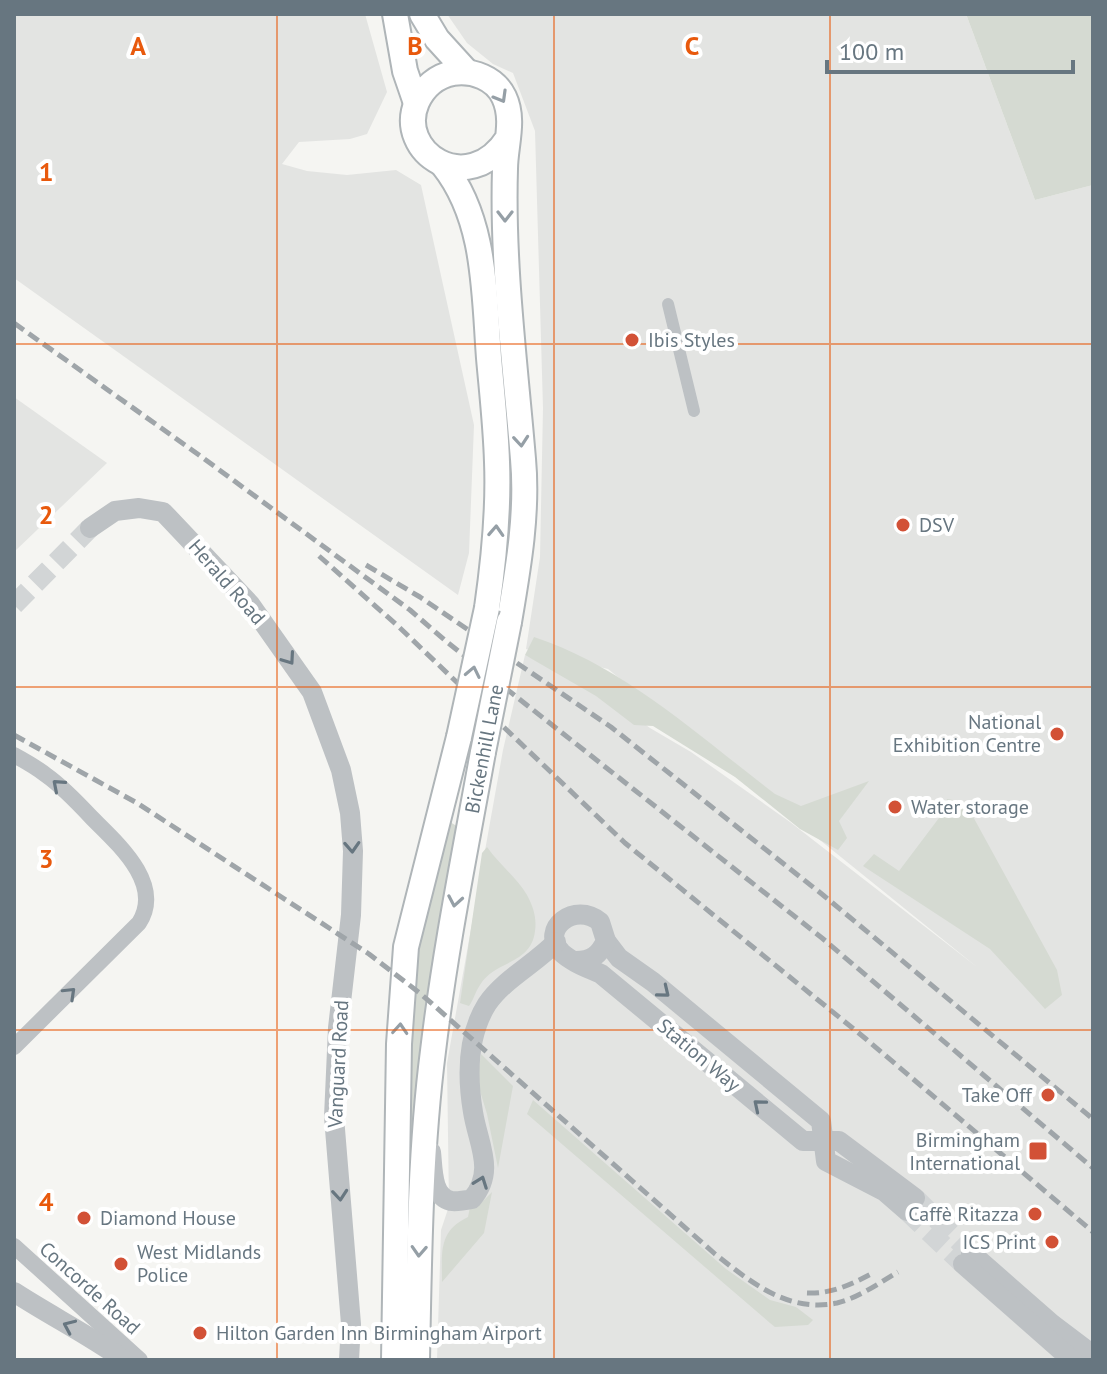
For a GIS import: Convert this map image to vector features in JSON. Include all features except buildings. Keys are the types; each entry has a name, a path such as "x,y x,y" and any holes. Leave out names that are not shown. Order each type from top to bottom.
{"main road":[{"path":"395,14 405,71 416,103 414,123 417,136 438,162 463,169 485,163 494,157 508,138 509,123 503,96 491,82 467,72 437,39 422,14"},
{"path":"416,103 426,87 437,79 467,72"},
{"name":"Bickenhill Lane","path":"417,1360 427,1117 444,973 520,558 524,472 505,255 508,138"},
{"name":"Bickenhill Lane","path":"394,1360 399,1044 406,947 459,737 487,608 495,553 497,462 481,267 475,229 465,198 438,162"}],"street":[{"path":"668,304 694,411"},
{"name":"Herald Road","path":"90,528 115,511 139,508 163,512 250,604 312,692 341,770"},
{"path":"14,754 46,775 124,850 142,878 147,899 145,914 119,945 14,1047"},
{"name":"Vanguard Road","path":"341,770 350,813 353,851 351,915 338,1028 334,1117 351,1324 349,1360"},
{"path":"583,913 600,922 606,941 592,959 576,961 563,955 556,942 558,925 566,917 583,913"},
{"name":"Station Way","path":"606,941 619,958 653,982 821,1121 823,1143"},
{"path":"427,1117 435,1186 452,1201 472,1199 482,1188 486,1170 473,1115 468,1074 473,1037 488,1003 556,942"},
{"name":"Station Way","path":"576,961 601,974 803,1141 839,1141 911,1205"},
{"name":"Concorde Road","path":"14,1246 140,1360"},
{"path":"1072,1360 967,1258 1093,1355"},
{"path":"14,1292 58,1321 85,1333 124,1360"}],"shaded area":[{"path":"14,14 365,14 387,92 367,134 350,139 299,142 282,164 307,171 347,175 396,170 421,185 474,425 469,553 458,595 14,278"},
{"path":"447,14 966,14 1035,200 1093,185 1093,1360 437,1360 441,1230 449,1206 447,1063 503,750 525,655 610,698 650,728 691,752 790,822 977,967 608,669 526,649 540,557 543,408 535,131 513,73 493,64 467,43"},
{"path":"966,14 1093,14 1093,185 1035,200"},
{"path":"14,397 107,463 14,552"},
{"path":"534,637 600,666 660,705 775,794 801,806 869,781 839,821 847,838 838,850 800,829 735,777 653,726 634,725 596,696 525,655"},
{"path":"947,799 965,802 1057,970 1062,995 1045,1009 990,949 863,866 874,854 899,871 945,810"},
{"path":"447,820 458,827 411,1286 405,1205 410,1014 422,921"},
{"path":"487,847 527,895 534,912 535,931 527,950 487,977 469,1006 460,1003 482,853"},
{"path":"481,1054 513,1086 498,1168 477,1081"},
{"path":"533,1100 726,1269 770,1300 796,1307 813,1320 808,1325 775,1327 527,1114"},
{"path":"492,1192 484,1233 442,1282 442,1252 447,1236 451,1229 468,1217 470,1207 480,1204"}],"tunnel":[{"path":"14,605 90,528"},
{"path":"915,1198 971,1253"},
{"path":"907,1211 963,1264"}],"railway":[{"path":"14,323 410,610 822,938 1093,1168"},
{"path":"319,556 399,627 625,843 866,1039 1093,1232"},
{"path":"366,565 420,597 611,727 823,895 1093,1119"},
{"path":"14,735 137,803 369,954 421,994 715,1254 756,1284 786,1299 819,1305 853,1298 898,1272"},
{"path":"807,1293 840,1288 871,1274"}],"place":[{"name":"Ibis Styles","path":"632,340"},
{"name":"DSV","path":"903,525"},
{"name":"National Exhibition Centre","path":"1057,734"},
{"name":"Water storage","path":"895,807"},
{"name":"Take Off","path":"1048,1095"},
{"name":"Birmingham International","path":"1038,1151"},
{"name":"Caffè Ritazza","path":"1035,1214"},
{"name":"Diamond House","path":"84,1218"},
{"name":"ICS Print","path":"1052,1242"},
{"name":"West Midlands Police","path":"121,1264"},
{"name":"Hilton Garden Inn Birmingham Airport","path":"200,1333"}]}
